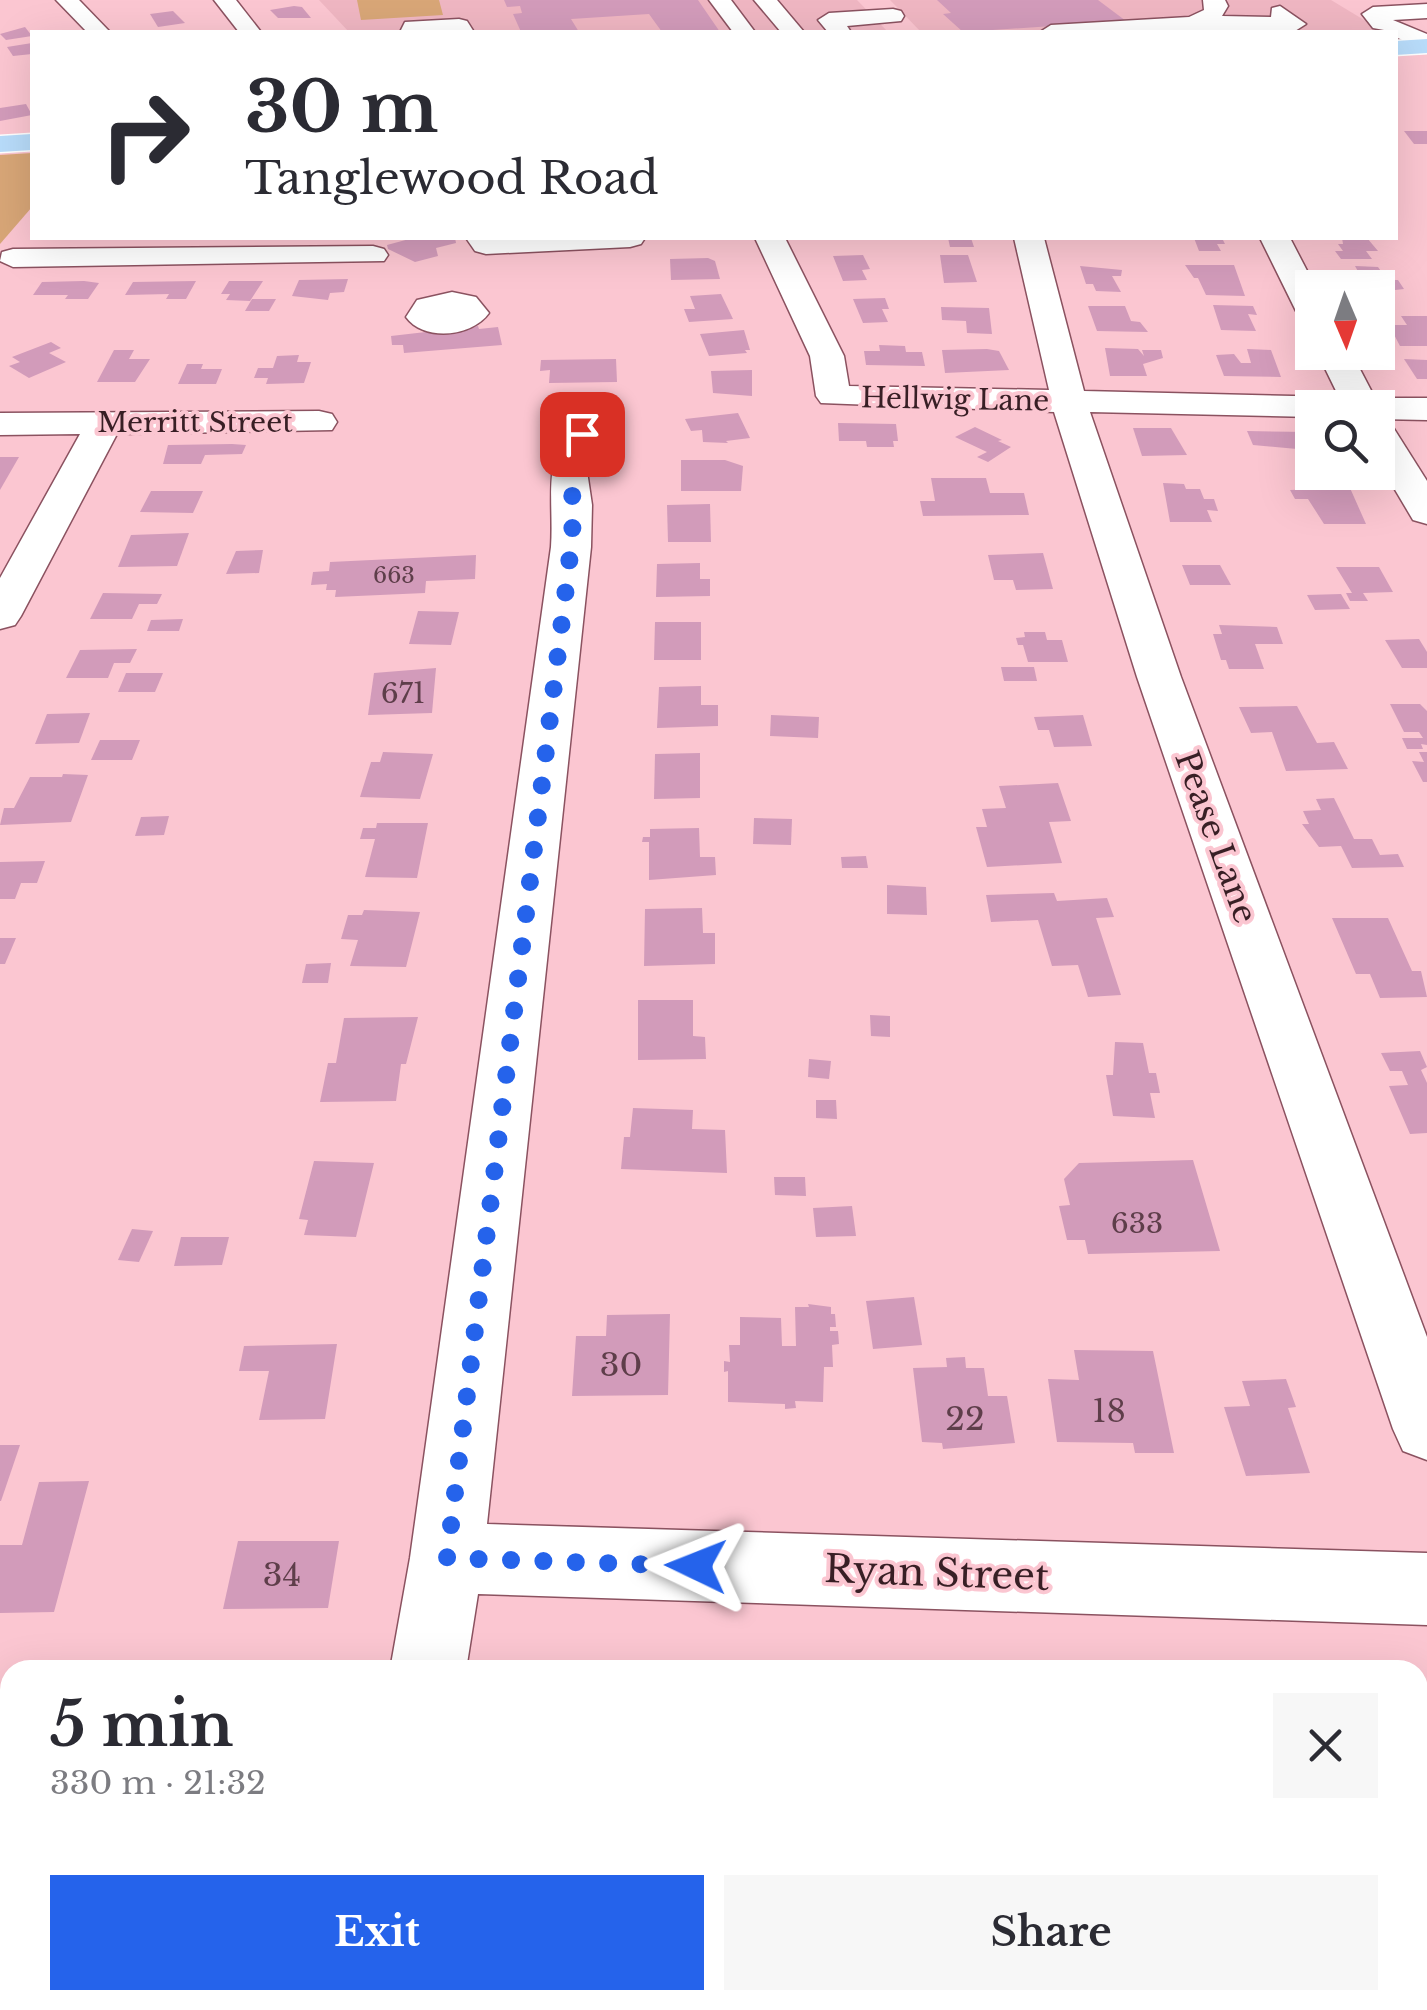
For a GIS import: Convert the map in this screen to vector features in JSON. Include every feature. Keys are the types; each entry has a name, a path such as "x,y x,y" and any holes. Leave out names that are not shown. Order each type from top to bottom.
{"main road":[{"path":"0,144 30,142"}],"street":[{"path":"67,0 96,30"},
{"path":"224,0 248,30"},
{"path":"720,0 742,30"},
{"path":"765,0 791,30"},
{"path":"811,0 834,26 893,16"},
{"path":"1073,30 1136,24 1168,29 1210,16 1217,6 1214,0"},
{"path":"1391,30 1373,14 1427,10"},
{"path":"1197,22 1295,24 1280,13"},
{"path":"412,30 442,24 459,26 462,30"},
{"path":"1413,46 1427,70"},
{"path":"6,266 30,233"},
{"path":"470,307 475,293 474,259 484,241 558,240"},
{"name":"Hellwig Lane","path":"771,240 827,356 832,396 1069,402"},
{"name":"Pease Lane","path":"1029,240 1069,402 1158,677 1427,1429"},
{"path":"1276,240 1295,277"},
{"path":"6,266 372,255"},
{"path":"1069,402 1295,407"},
{"path":"1395,408 1427,408"},
{"name":"Merritt Street","path":"0,414 88,422"},
{"path":"0,616 88,422"},
{"name":"Merritt Street","path":"0,424 319,422"},
{"path":"430,1660 447,1558 571,547 574,506 568,471 582,434"},
{"path":"1395,460 1427,512"},
{"name":"Ryan Street","path":"447,1558 1427,1589"}],"shaded area":[{"path":"319,0 857,0 886,30 347,30"},
{"path":"357,0 439,0 443,15 361,20"},
{"path":"890,0 1331,0 1381,30 919,30"},
{"path":"30,153 30,209 0,244 0,155"}],"building":[{"path":"504,0 698,0 719,30 661,30 649,14 571,19 578,30 520,30 513,14 522,13 520,6 507,7"},
{"path":"937,0 1098,0 1126,21 961,30 943,14 951,13"},
{"path":"302,7 311,18 278,18 270,10"},
{"path":"173,11 185,23 158,27 150,14"},
{"path":"25,27 30,36 6,40 0,34"},
{"path":"30,43 30,54 13,56 7,47"},
{"path":"26,104 30,115 0,121 0,108"},
{"path":"1404,131 1427,131 1427,144 1414,144"},
{"path":"406,240 456,243 436,248 438,256 415,262 387,245"},
{"path":"948,240 972,240 974,247 950,247"},
{"path":"1195,240 1223,240 1225,244 1217,244 1221,251 1199,251"},
{"path":"1342,240 1369,240 1378,251 1366,251 1372,259 1341,259 1335,251 1343,251 1338,244 1343,244"},
{"path":"863,255 870,269 862,270 867,280 843,281 833,256"},
{"path":"940,255 968,255 977,282 944,283"},
{"path":"670,259 715,261 720,279 671,280"},
{"path":"1185,265 1234,265 1245,296 1206,295 1198,278"},
{"path":"1080,266 1122,270 1121,276 1112,276 1121,292 1096,291 1093,284 1086,284"},
{"path":"1355,266 1380,270 1357,270"},
{"path":"348,279 344,292 330,293 328,300 292,296 299,280"},
{"path":"196,281 186,299 166,299 169,294 125,295 133,282"},
{"path":"229,281 263,281 250,301 226,300 230,294 221,294"},
{"path":"42,282 99,283 88,299 65,299 68,295 33,295"},
{"path":"721,294 733,319 689,322 684,309 695,309 690,296"},
{"path":"885,298 889,309 882,309 888,322 863,323 853,299"},
{"path":"252,299 276,299 269,311 245,311"},
{"path":"1213,305 1253,306 1257,315 1248,314 1256,331 1221,330"},
{"path":"1088,306 1125,306 1131,321 1140,322 1148,332 1097,331"},
{"path":"941,307 989,308 992,334 967,333 966,321 942,320"},
{"path":"1401,316 1427,316 1427,346 1400,346 1395,325 1407,325"},
{"path":"498,327 502,345 404,353 403,345 392,345 391,336"},
{"path":"744,330 750,350 745,350 747,353 709,356 700,334"},
{"path":"51,342 61,348 49,353 66,362 29,378 9,366 20,362 12,357"},
{"path":"879,345 905,346 906,352 922,352 925,366 866,365 864,351 880,351"},
{"path":"1105,348 1138,349 1144,356 1142,350 1161,350 1163,358 1143,364 1147,376 1110,376"},
{"path":"1247,349 1271,350 1281,377 1224,376 1216,355 1234,354 1241,363 1251,363"},
{"path":"114,350 134,350 129,359 150,359 135,382 97,382"},
{"path":"942,350 999,351 1009,370 945,373"},
{"path":"299,355 297,362 311,362 304,383 266,384 268,378 254,378 258,368 273,368 277,356"},
{"path":"616,359 617,382 549,383 550,370 540,371 541,360"},
{"path":"1404,359 1427,360 1427,379 1417,379"},
{"path":"187,364 222,369 216,384 178,384"},
{"path":"752,370 752,396 713,393 711,371"},
{"path":"738,413 750,438 728,443 703,442 702,430 691,431 685,419"},
{"path":"838,423 896,424 898,441 893,441 894,447 867,447 866,441 839,441"},
{"path":"975,427 1011,447 988,462 977,457 987,452 955,437"},
{"path":"1133,428 1171,428 1187,455 1142,456"},
{"path":"1247,431 1295,432 1295,449 1253,445"},
{"path":"168,445 246,445 242,454 205,455 201,464 163,464"},
{"path":"0,457 19,457 0,490"},
{"path":"681,460 725,460 743,466 741,491 681,491"},
{"path":"931,478 986,478 990,493 1024,493 1029,515 923,516 920,501 935,501"},
{"path":"1163,483 1200,489 1204,499 1214,499 1218,511 1207,510 1212,522 1170,522"},
{"path":"1290,490 1351,490 1366,524 1324,524 1308,499 1295,499"},
{"path":"151,491 203,491 193,513 140,512"},
{"path":"710,504 711,542 668,542 667,505"},
{"path":"189,533 177,566 118,567 131,535"},
{"path":"263,550 259,573 226,574 236,551"},
{"path":"1043,553 1053,589 1016,590 1013,580 994,580 988,555"},
{"path":"476,555 475,579 426,581 425,593 335,597 336,590 326,590 327,584 311,585 313,572 329,571 330,562"},
{"path":"700,563 700,579 710,579 710,596 656,597 657,564"},
{"path":"1182,565 1220,565 1231,585 1190,585"},
{"path":"1336,567 1379,567 1393,592 1363,593 1368,601 1350,601 1346,593 1352,593"},
{"path":"103,593 162,594 157,604 139,604 132,619 90,619"},
{"path":"1341,594 1350,609 1315,610 1307,595"},
{"path":"418,611 459,612 451,645 409,644"},
{"path":"183,619 179,631 147,631 151,620"},
{"path":"655,622 701,622 701,660 654,660"},
{"path":"1219,625 1277,627 1283,644 1255,644 1264,669 1229,669 1226,660 1221,660 1213,634 1222,634"},
{"path":"1024,632 1045,632 1047,640 1062,640 1068,662 1028,662 1023,645 1018,645 1016,638 1025,637"},
{"path":"1419,639 1427,652 1427,668 1402,668 1385,640"},
{"path":"137,649 130,663 114,663 108,678 66,678 80,650"},
{"path":"1001,667 1034,667 1037,681 1004,681"},
{"path":"436,668 432,713 368,715 374,673"},
{"path":"126,673 163,673 155,692 118,692"},
{"path":"701,686 701,705 718,705 718,726 657,728 659,687"},
{"path":"1390,704 1420,704 1427,711 1427,745 1421,744 1423,749 1407,749 1402,738 1423,738 1419,732 1404,732"},
{"path":"1297,706 1317,743 1334,742 1348,769 1286,771 1272,732 1251,733 1239,707"},
{"path":"90,713 79,743 35,744 47,714"},
{"path":"771,715 819,717 818,738 770,736"},
{"path":"1083,715 1092,746 1054,747 1049,730 1038,730 1034,717"},
{"path":"100,740 140,740 132,760 91,760"},
{"path":"383,752 433,754 420,799 360,797 371,762 380,762"},
{"path":"1419,752 1427,752 1427,782 1423,782 1412,761 1424,762"},
{"path":"700,753 700,798 654,799 655,754"},
{"path":"88,775 71,822 0,825 4,808 14,808 30,777"},
{"path":"1058,783 1071,821 1049,822 1062,863 987,867 976,827 987,827 982,809 1006,808 999,786"},
{"path":"1334,798 1354,839 1372,839 1380,855 1398,854 1404,867 1352,868 1341,846 1319,847 1302,824 1309,824 1303,811 1321,810 1316,799"},
{"path":"169,816 164,835 135,836 141,817"},
{"path":"754,818 792,819 791,845 753,844"},
{"path":"377,823 428,823 417,878 365,877 375,839 360,839 363,828 376,828"},
{"path":"699,828 700,857 715,857 716,875 649,880 649,842 642,842 643,837 650,837 650,829"},
{"path":"866,856 868,868 842,868 841,857"},
{"path":"45,861 37,883 21,883 15,899 0,899 0,862"},
{"path":"887,885 926,887 927,915 887,914"},
{"path":"1054,893 1057,901 1107,898 1114,917 1096,918 1121,995 1088,997 1078,965 1052,966 1038,920 991,922 986,895"},
{"path":"702,908 703,933 715,933 715,964 644,966 645,909"},
{"path":"364,910 420,912 406,967 350,966 358,940 341,939 348,915 362,915"},
{"path":"1332,918 1388,918 1412,971 1421,971 1427,997 1380,998 1370,974 1356,974"},
{"path":"0,938 16,938 5,964 0,964"},
{"path":"331,963 328,983 302,983 306,964"},
{"path":"638,1000 693,1000 693,1036 705,1037 706,1059 638,1060"},
{"path":"870,1015 890,1016 890,1037 871,1036"},
{"path":"418,1017 406,1064 401,1064 396,1101 320,1102 328,1063 336,1063 344,1018"},
{"path":"1115,1042 1143,1043 1149,1073 1156,1073 1160,1093 1150,1093 1155,1118 1113,1116 1106,1075 1113,1075"},
{"path":"1420,1051 1427,1067 1421,1070 1427,1083 1427,1133 1410,1134 1389,1086 1408,1085 1402,1071 1390,1071 1381,1053"},
{"path":"809,1059 831,1061 829,1079 808,1077"},
{"path":"816,1100 836,1100 837,1119 816,1118"},
{"path":"633,1108 693,1110 692,1129 725,1130 727,1173 621,1169 624,1137 630,1137"},
{"path":"1193,1160 1220,1251 1088,1254 1085,1240 1067,1240 1059,1206 1070,1205 1064,1179 1079,1163"},
{"path":"314,1161 374,1163 356,1237 304,1235 308,1220 299,1219"},
{"path":"774,1177 805,1177 806,1196 775,1195"},
{"path":"852,1206 856,1236 816,1237 813,1208"},
{"path":"132,1229 153,1231 139,1262 118,1260"},
{"path":"181,1237 229,1237 222,1265 174,1266"},
{"path":"914,1297 922,1345 873,1349 866,1301"},
{"path":"808,1304 831,1307 836,1327 830,1327 830,1331 838,1331 839,1344 832,1345 833,1367 824,1367 823,1402 795,1401 796,1408 785,1409 785,1404 728,1402 728,1371 724,1372 724,1361 730,1362 729,1345 740,1345 740,1317 781,1318 782,1346 796,1346 795,1307 809,1307"},
{"path":"670,1314 668,1395 572,1396 576,1336 606,1336 607,1315"},
{"path":"337,1344 325,1419 259,1420 269,1371 239,1371 244,1346"},
{"path":"1074,1350 1153,1351 1174,1453 1135,1453 1133,1443 1057,1442 1048,1379 1079,1380"},
{"path":"965,1357 966,1368 984,1368 988,1396 1007,1396 1015,1443 943,1449 942,1443 922,1442 913,1368 947,1367 946,1358"},
{"path":"1286,1379 1296,1407 1288,1408 1310,1473 1246,1476 1224,1407 1250,1406 1242,1381"},
{"path":"0,1445 20,1445 1,1501 0,1501"},
{"path":"89,1481 54,1612 0,1613 0,1545 22,1545 39,1482"},
{"path":"238,1541 339,1541 328,1608 223,1609"}],"route":[{"path":"582,434 568,471 574,506 571,547 447,1558 696,1566"}]}
